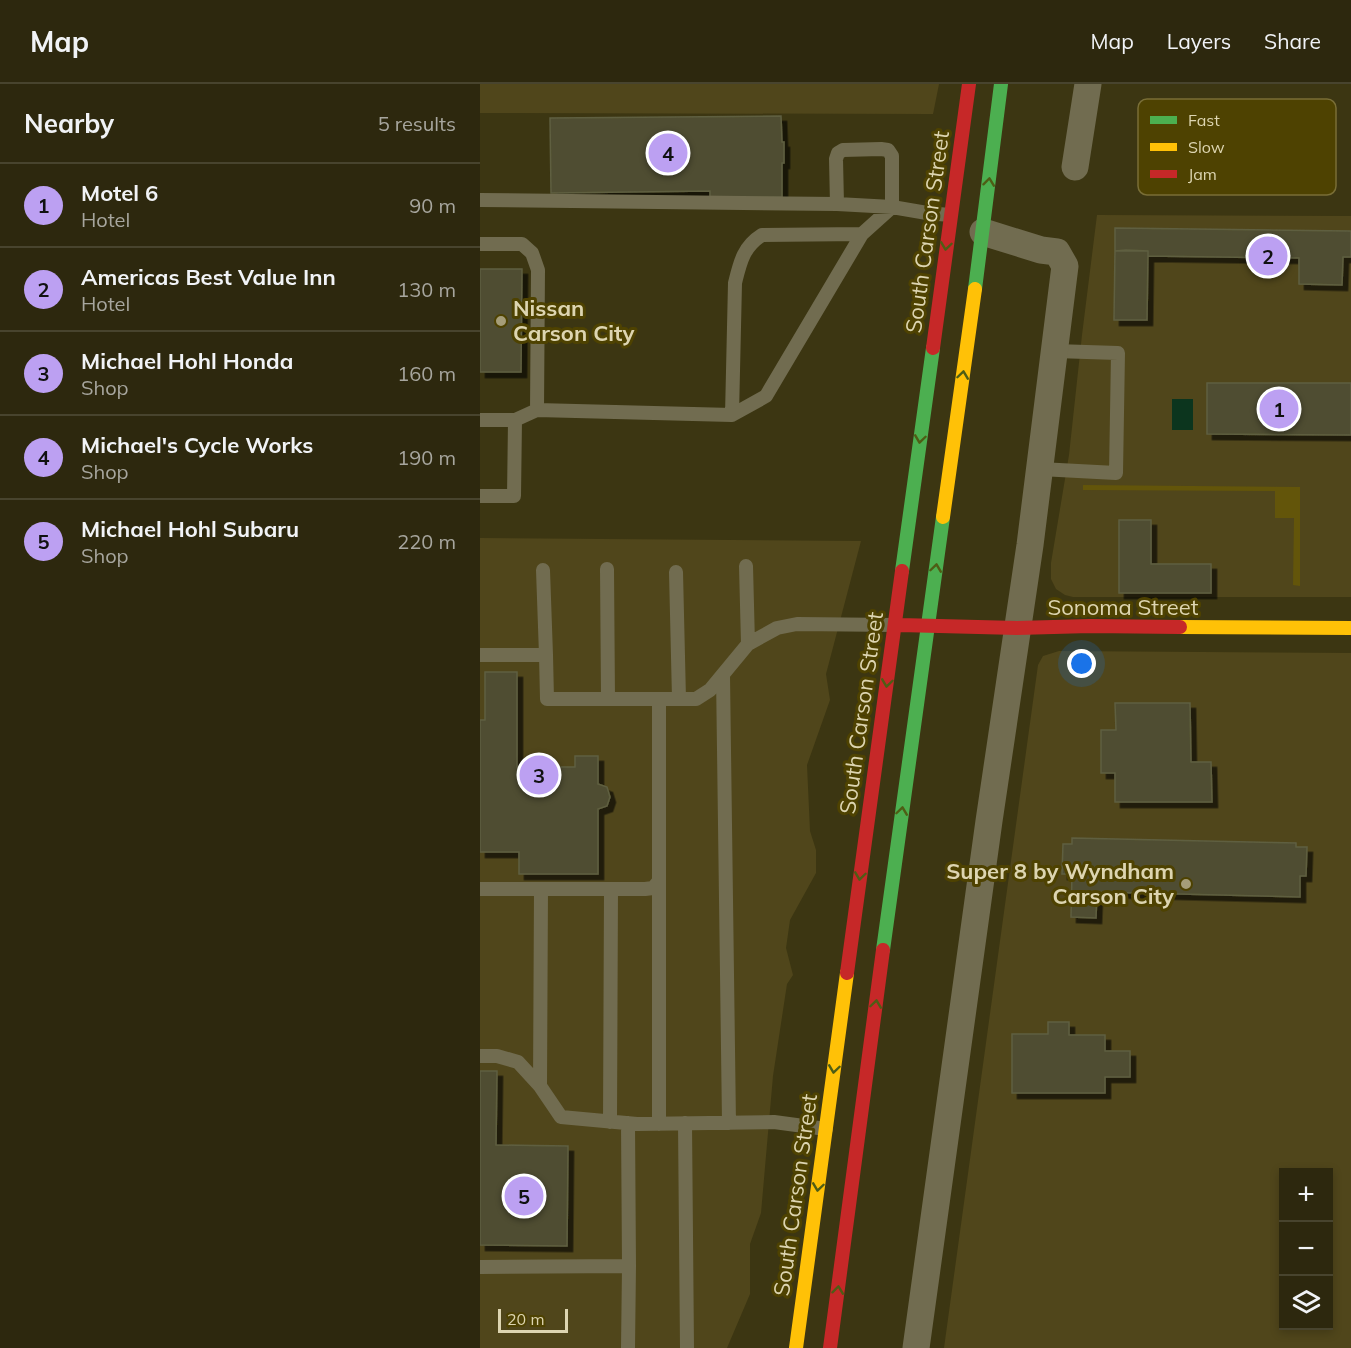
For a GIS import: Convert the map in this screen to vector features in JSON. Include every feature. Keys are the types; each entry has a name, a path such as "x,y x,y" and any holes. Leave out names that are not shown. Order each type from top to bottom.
{"main road":[{"name":"South Carson Street","path":"796,1348 969,84"},
{"path":"830,1348 983,232 1001,84"},
{"path":"950,215 983,232"},
{"name":"Sonoma Street","path":"895,625 1017,628 1090,626 1351,628"}],"street":[{"path":"1075,167 1088,84"},
{"path":"916,1348 1030,545 1065,266 1057,252 1041,250 983,232"}],"lane":[{"path":"480,420 514,420 537,410 732,415 766,396 862,234 892,207 892,156 888,150 843,150 838,153 836,159 837,204"},
{"path":"480,200 837,204 892,207 950,215"},
{"path":"732,415 735,283 743,257 752,241 762,235 862,234"},
{"path":"480,244 522,244 532,253 538,270 537,410"},
{"path":"1040,469 1116,473 1118,353 1055,351"},
{"path":"480,496 514,496 514,420"},
{"path":"746,566 748,644"},
{"path":"607,569 608,699"},
{"path":"543,570 547,699 696,699 710,690 748,644 777,628 797,624 895,625"},
{"path":"676,572 679,699"},
{"path":"480,656 546,655"},
{"path":"723,675 729,1123"},
{"path":"659,699 659,1124"},
{"path":"480,889 653,888 659,881"},
{"path":"540,1086 541,889"},
{"path":"610,1122 611,889"},
{"path":"480,1056 497,1056 518,1062 540,1086 561,1117 659,1124 774,1122 825,1129"},
{"path":"628,1123 628,1348"},
{"path":"685,1123 687,1348"},
{"path":"480,1267 629,1266"}],"shaded area":[{"path":"480,84 939,84 933,114 480,113"},
{"path":"1097,215 1351,216 1351,597 1073,597 1056,589 1051,579 1051,563 1069,455"},
{"path":"1172,399 1193,399 1193,430 1172,430"},
{"path":"1083,485 1300,487 1300,586 1293,585 1294,518 1275,518 1275,491 1083,490"},
{"path":"480,538 861,541 826,674 830,700 807,765 810,831 816,850 816,873 790,920 786,948 793,975 787,984 773,1076 761,1213 750,1244 750,1294 727,1348 480,1348"},
{"path":"1059,651 1351,653 1351,1348 944,1348 1038,665 1043,656"}],"building":[{"path":"781,116 782,142 784,142 782,197 710,198 710,191 551,193 550,118"},
{"path":"1115,228 1351,231 1351,257 1343,257 1342,285 1299,284 1299,258 1148,256 1148,251 1115,251"},
{"path":"1115,251 1148,251 1147,320 1114,320"},
{"name":"Nissan Carson City","path":"480,269 522,269 521,372 480,372"},
{"path":"1207,383 1351,383 1351,435 1207,434"},
{"path":"1119,520 1151,520 1151,564 1211,564 1211,593 1119,593"},
{"path":"485,672 517,672 517,767 575,767 575,756 598,756 598,784 607,787 610,797 607,806 598,809 598,874 519,874 519,852 480,852 480,720 485,720"},
{"path":"1115,703 1190,703 1191,762 1211,762 1212,802 1115,802 1115,773 1101,773 1101,730 1116,730"},
{"name":"Super 8 by Wyndham Carson City","path":"1072,838 1296,843 1296,847 1307,847 1306,876 1300,876 1300,897 1097,892 1096,918 1071,917 1072,874 1062,874 1063,844 1072,844"},
{"path":"1048,1022 1069,1022 1069,1035 1105,1035 1105,1051 1130,1051 1130,1077 1105,1077 1105,1093 1012,1093 1012,1034 1048,1034"},
{"path":"480,1071 497,1071 496,1145 568,1146 567,1246 480,1245"}],"traffic: fast":[{"path":"975,289 1001,84"},
{"path":"902,571 933,348"},
{"path":"883,950 943,517"}],"traffic: slow":[{"path":"943,517 975,289"},
{"path":"1180,627 1351,628"},
{"path":"796,1348 847,973"}],"traffic: jam":[{"path":"933,348 969,84"},
{"path":"847,973 902,571"},
{"path":"900,625 1017,628 1180,627"},
{"path":"830,1348 883,950"}],"place":[{"name":"Michael's Cycle Works","path":"668,153"},
{"name":"Americas Best Value Inn","path":"1268,256"},
{"name":"Nissan Carson City","path":"501,321"},
{"name":"Motel 6","path":"1279,409"},
{"name":"Michael Hohl Honda","path":"539,775"},
{"name":"Super 8 by Wyndham Carson City","path":"1186,884"},
{"name":"Michael Hohl Subaru","path":"524,1196"}]}
